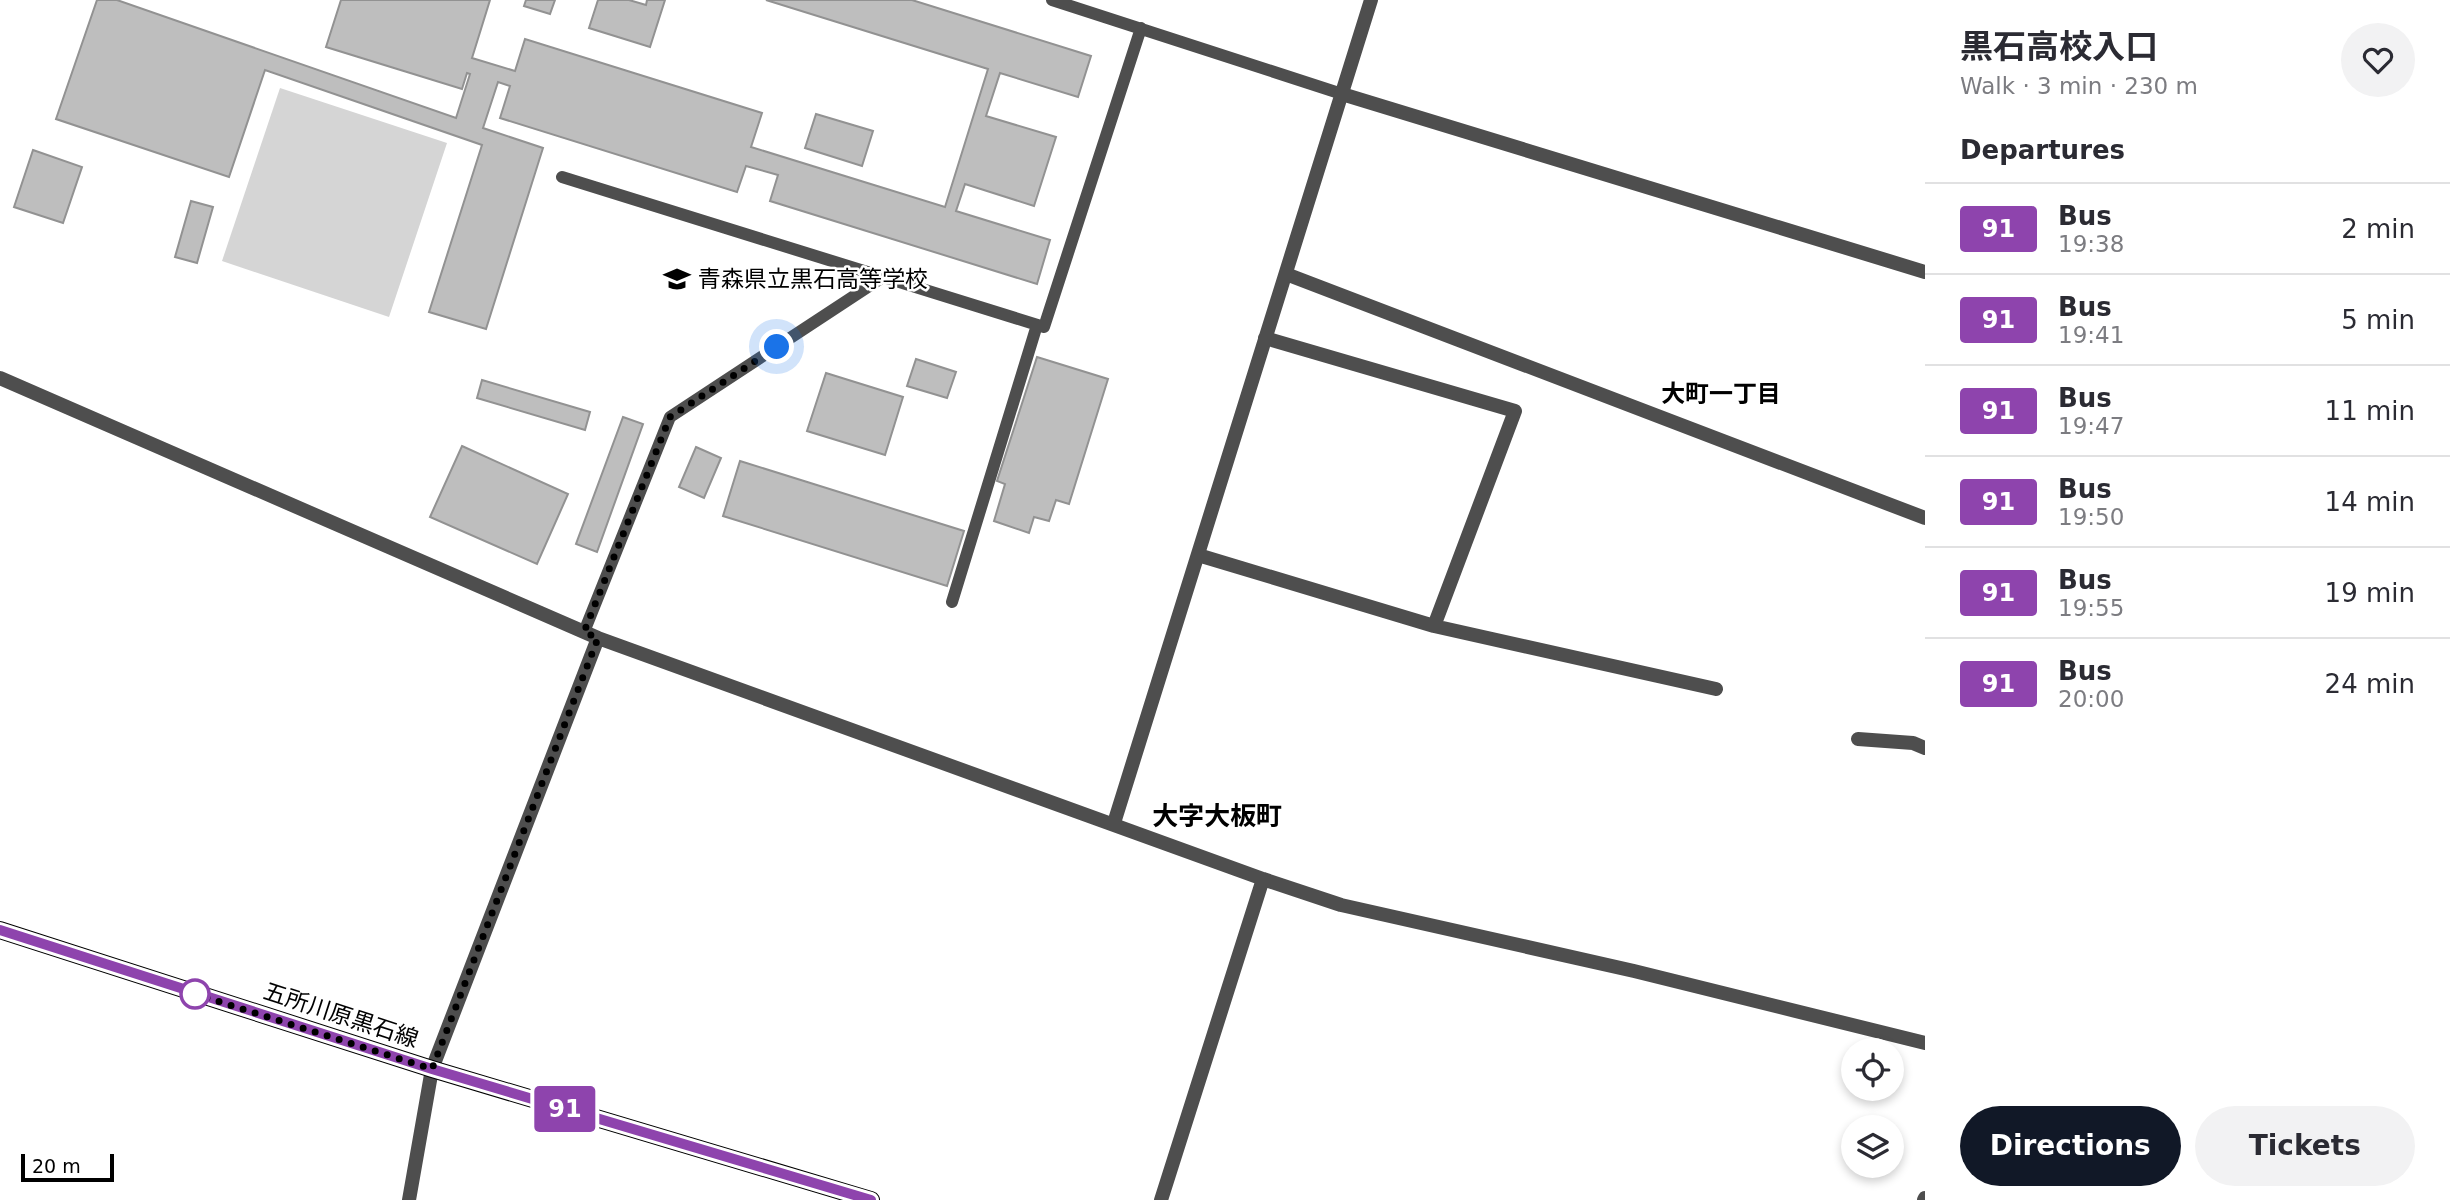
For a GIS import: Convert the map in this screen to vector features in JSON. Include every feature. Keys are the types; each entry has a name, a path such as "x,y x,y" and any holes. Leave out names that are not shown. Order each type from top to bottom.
{"main road":[{"name":"五所川原黒石線","path":"0,930 432,1069 871,1200"}],"street":[{"path":"1114,822 1371,0"},
{"path":"1342,94 1925,272"},
{"path":"1286,274 1925,518"},
{"path":"1265,338 1515,411 1434,626"},
{"path":"0,378 598,638 1341,905 1634,971 1925,1043"},
{"path":"1198,555 1434,626 1716,689"},
{"path":"409,1200 432,1069 598,638"},
{"path":"1858,739 1925,747"},
{"path":"1161,1200 1263,878"}],"lane":[{"path":"1052,0 1342,94"},
{"path":"562,177 1044,327 1141,28"},
{"path":"584,632 670,417 883,277"},
{"path":"952,602 1037,325"}],"shaded area":[{"path":"280,88 447,143 389,317 222,261"}],"building":[{"path":"97,0 117,0 456,118 470,74 467,73 462,89 326,47 341,0 490,0 472,58 515,71 525,39 762,113 751,147 945,207 988,69 766,0 912,0 1091,56 1078,97 1000,73 986,116 1056,137 1034,206 965,184 956,211 1050,240 1037,284 770,201 778,175 746,166 737,192 500,118 510,86 498,82 483,128 543,148 486,329 429,312 482,145 265,70 229,177 56,119"},
{"path":"526,0 555,0 550,14 524,6"},
{"path":"598,0 629,0 646,5 647,0 665,0 650,47 589,28"},
{"path":"816,114 873,131 862,166 805,148"},
{"path":"33,150 82,167 63,223 14,207"},
{"path":"191,201 213,207 197,263 175,257"},
{"path":"1037,357 1108,379 1069,504 1056,500 1049,521 1034,517 1029,533 994,521 1005,484 997,481"},
{"path":"916,359 956,372 947,398 907,386"},
{"path":"826,373 903,397 885,455 807,431"},
{"path":"482,380 590,412 585,430 477,398"},
{"path":"623,417 643,424 597,552 576,544"},
{"path":"462,446 568,494 537,564 430,517"},
{"path":"696,447 721,458 704,498 679,487"},
{"path":"740,461 964,531 947,586 723,516"}],"bus line":[{"name":"91","path":"0,930 432,1069 871,1200"}],"place":[{"name":"青森県立黒石高等学校","path":"677,279"}],"district":[{"name":"大町一丁目","path":"1721,394"},
{"name":"大字大板町","path":"1217,816"}],"route":[{"path":"195,994 432,1069 598,638 584,632 670,417 777,347"}]}
